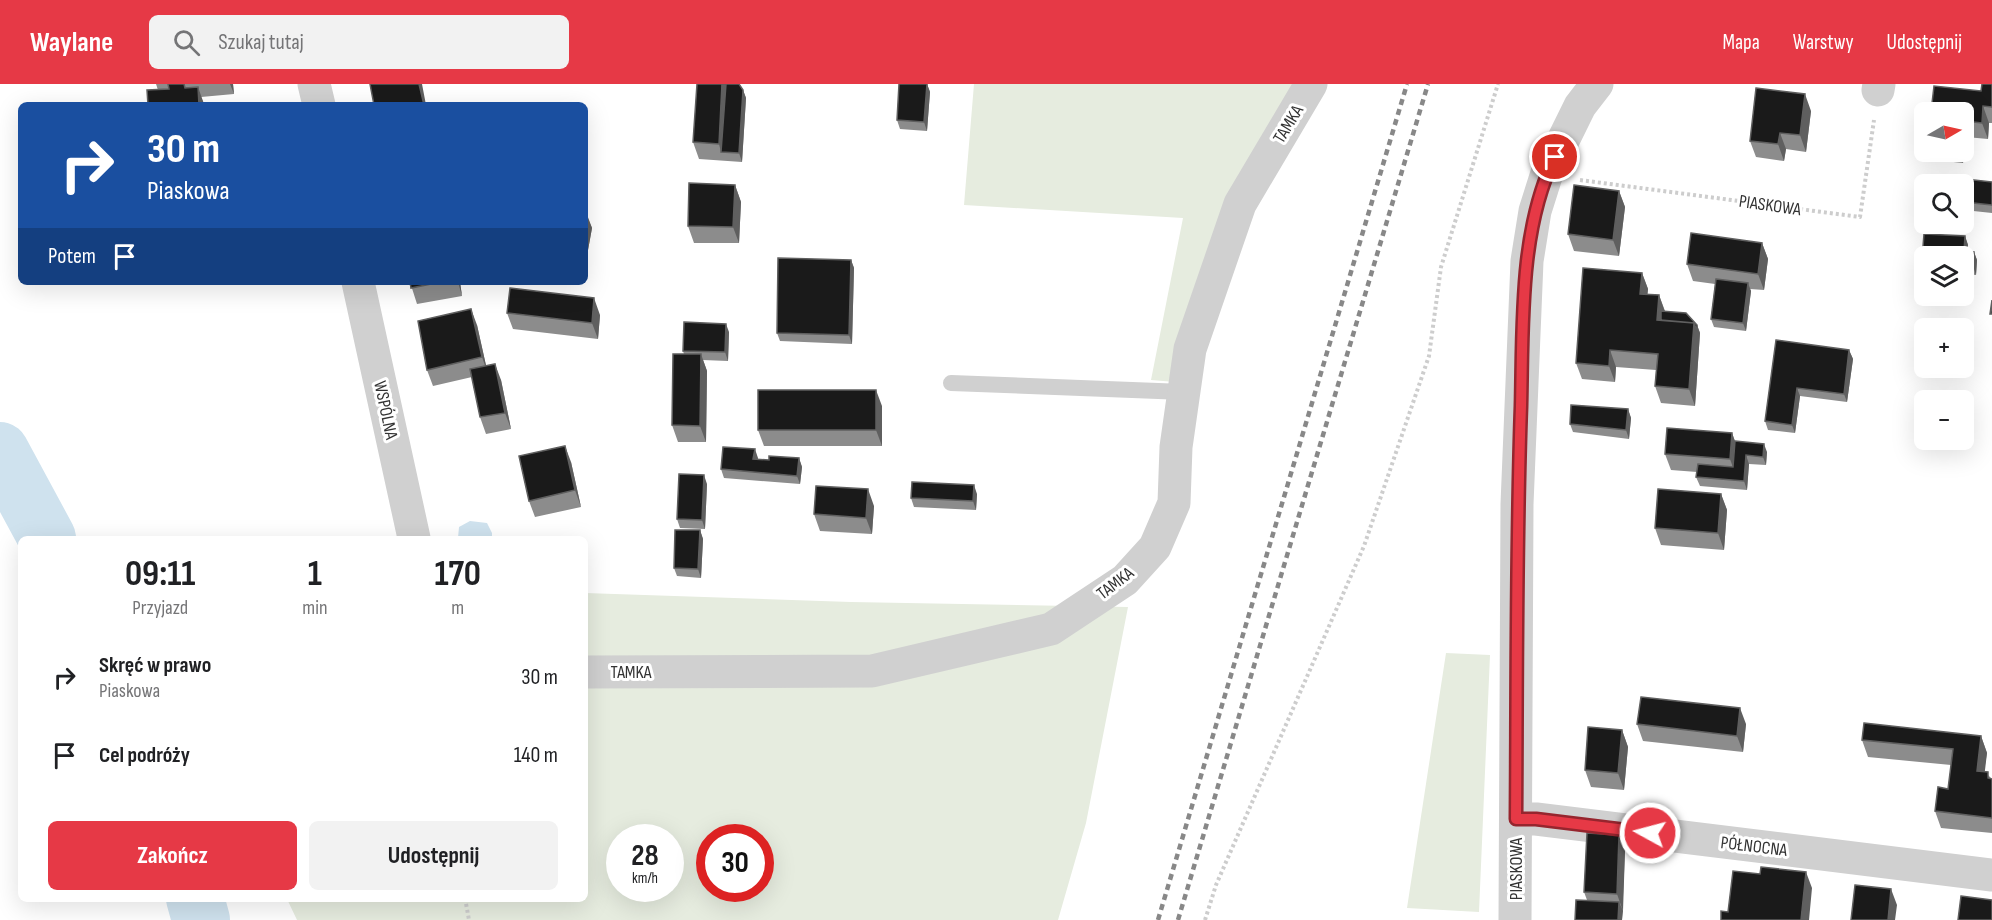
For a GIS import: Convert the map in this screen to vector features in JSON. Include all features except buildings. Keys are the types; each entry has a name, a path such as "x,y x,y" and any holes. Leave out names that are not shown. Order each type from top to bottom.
{"street":[{"path":"314,84 318,102"},
{"name":"TAMKA","path":"588,672 872,671 1051,629 1125,580 1155,547 1174,503 1176,447 1190,350 1240,204 1311,84"},
{"name":"PIASKOWA","path":"1515,920 1517,504 1527,261 1535,211 1547,173 1580,106 1597,84"},
{"name":"WSPÓLNA","path":"359,285 414,536"},
{"name":"PÓŁNOCNA","path":"1516,819 1536,819 1992,875"}],"lane":[{"path":"951,383 1184,392"}],"path":[{"path":"1205,920 1216,885 1364,546 1429,356 1441,267 1498,84"},
{"name":"PIASKOWA","path":"1547,173 1566,178 1860,217 1879,87"},
{"path":"466,902 469,920"}],"shaded area":[{"path":"974,84 1303,84 1175,382 1151,380 1183,218 964,205"},
{"path":"588,593 851,602 1128,607 1086,823 1058,920 297,920 288,902 588,902"},
{"path":"1446,653 1490,655 1479,912 1407,908"}],"water":[{"path":"470,521 487,523 492,536 458,536 459,527"}],"waterway":[{"path":"0,451 46,536"},
{"path":"196,902 201,920"}],"railway":[{"path":"1158,920 1407,84"},
{"path":"1178,920 1428,84"}],"route":[{"path":"1555,157 1547,173 1535,211 1527,261 1517,504 1516,819 1536,819 1650,833"}]}
